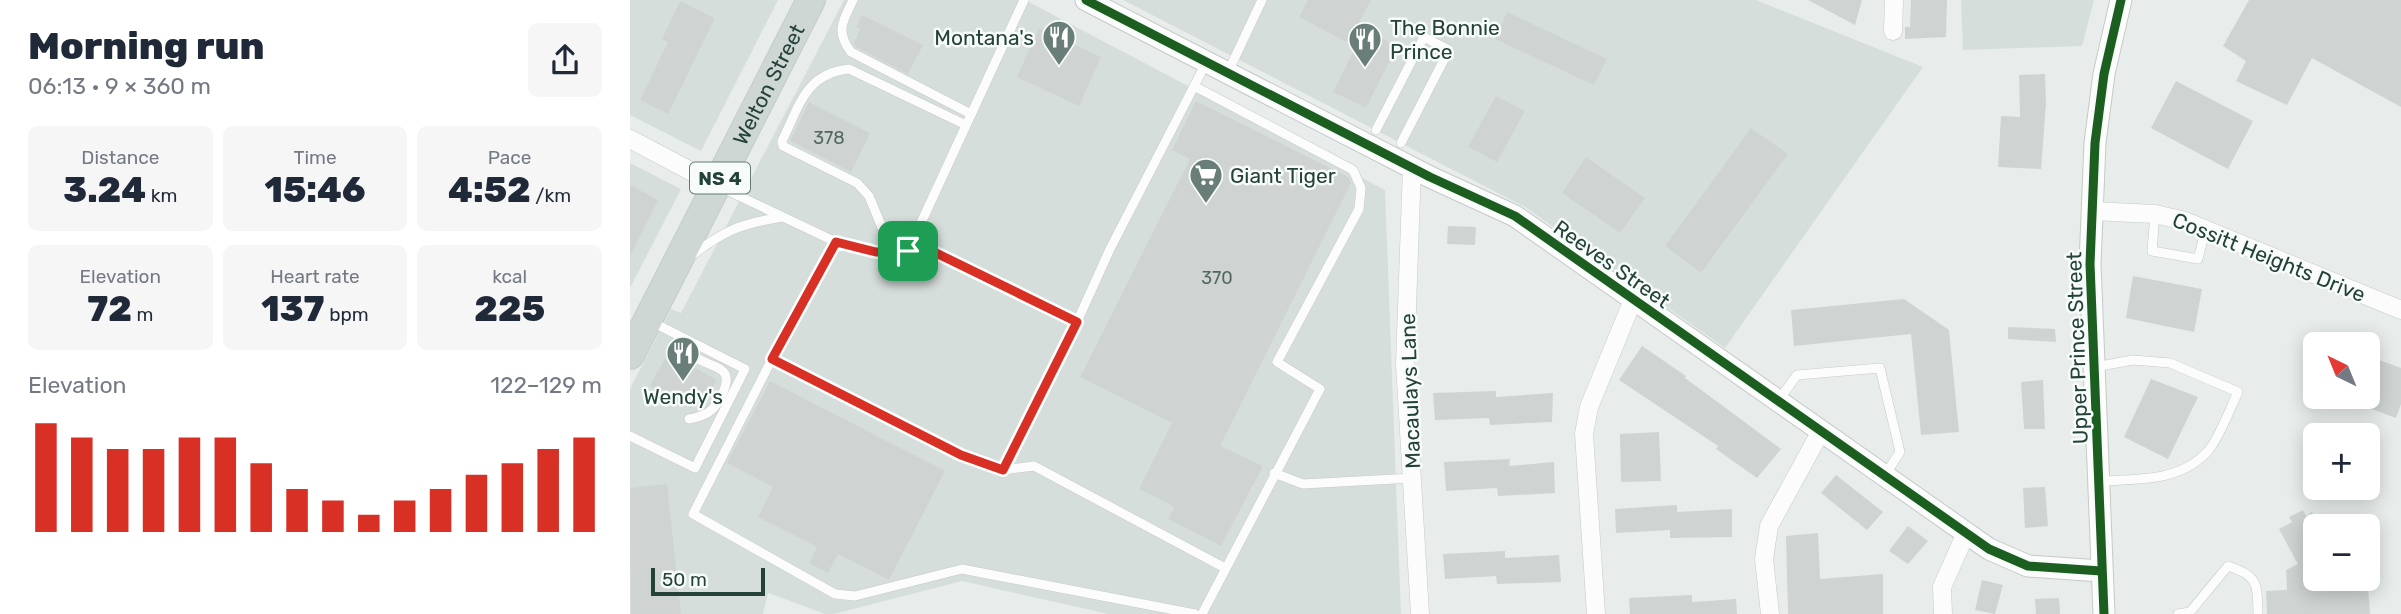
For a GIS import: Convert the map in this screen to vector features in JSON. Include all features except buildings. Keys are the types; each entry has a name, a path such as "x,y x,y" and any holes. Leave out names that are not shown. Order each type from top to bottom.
{"main road":[{"name":"Welton Street","path":"630,355 811,0"}],"street":[{"path":"1893,32 1894,0"},
{"name":"Upper Prince Street","path":"2104,614 2090,264 2095,143 2104,74 2121,0"},
{"name":"Reeves Street","path":"1092,1 1412,167 1515,216 2001,556 2028,566 2101,571"},
{"path":"630,139 717,185"},
{"name":"Macaulays Lane","path":"1412,167 1405,364 1420,614"},
{"name":"Cossitt Heights Drive","path":"2092,211 2155,214 2185,221 2401,310"},
{"path":"1596,614 1584,434 1593,396 1633,300"},
{"path":"1770,614 1764,559 1769,526 1821,430"},
{"path":"1943,614 1941,595 1945,579 1966,533"}],"lane":[{"path":"853,0 841,24 843,42 851,52 971,114"},
{"path":"908,251 1024,0"},
{"path":"1228,72 1262,0"},
{"path":"1376,130 1424,37 1449,50 1401,143"},
{"path":"1003,470 1077,322 1110,249 1207,61"},
{"path":"892,251 869,196 857,183 783,146 782,141 808,89 822,76 849,69 966,125"},
{"path":"1194,86 1353,170 1361,188 1359,209 1277,362 1320,389 1274,472 1202,614"},
{"path":"717,185 836,242 876,252 932,251 1077,322"},
{"path":"2155,214 2152,251 2198,259 2206,228"},
{"path":"676,268 727,230 754,221 784,217"},
{"path":"836,242 772,359 693,514 835,594 855,596 962,569 1195,614"},
{"path":"630,436 695,468 745,369 648,320"},
{"path":"677,335 690,354 726,375 727,384 716,406 707,415 690,419"},
{"path":"772,359 961,455 1003,470 1034,466 1225,568"},
{"path":"2094,367 2133,360 2170,363 2238,392 2209,450 2186,467 2157,479 2098,481"},
{"path":"1778,401 1797,375 1880,368 1900,452 1885,476"},
{"path":"1274,472 1303,484 1413,478"},
{"path":"2178,614 2191,613 2228,566 2246,572 2257,586 2258,614"}],"shaded area":[{"path":"630,0 778,0 701,151 630,115"},
{"path":"844,0 1025,0 1385,190 1401,614 1108,614 962,581 834,614 825,614 768,593 763,614 630,614 630,389 671,309 681,313"},
{"path":"1123,0 1756,0 1923,67 1725,348 1525,207"},
{"path":"1961,0 2094,0 2082,46 1963,50"},
{"path":"630,163 681,189 630,288"}],"cycle path":[{"path":"1086,0 1430,177 1515,216 1989,549 2028,566 2101,571"},
{"path":"2104,614 2090,264 2095,143 2104,74 2121,0"}],"place":[{"name":"Montana's","path":"1059,67"},
{"name":"The Bonnie Prince","path":"1365,69"},
{"name":"Giant Tiger","path":"1206,205"},
{"name":"Wendy's","path":"683,383"}],"route":[{"path":"836,242 876,252 908,251 932,251 1077,322 1003,470 961,455 772,359 836,242"}]}
